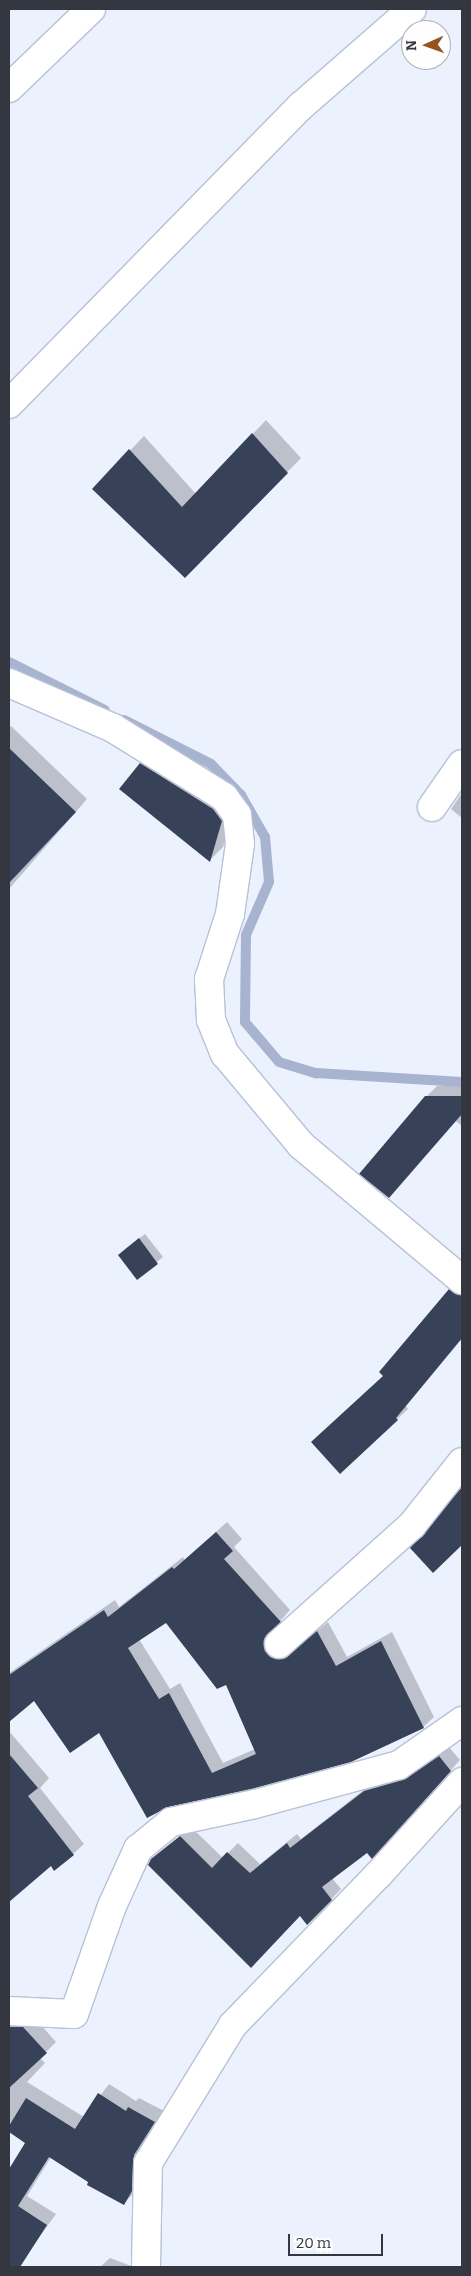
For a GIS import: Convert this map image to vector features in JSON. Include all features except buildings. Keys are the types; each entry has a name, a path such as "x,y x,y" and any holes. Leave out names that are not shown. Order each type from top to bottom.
{"street":[{"path":"9,88 91,9"},
{"path":"9,404 301,106 412,9"},
{"path":"9,683 113,728 224,797 237,815 240,844 230,914 210,978 211,1020 225,1054 301,1145 462,1280"},
{"path":"432,806 462,764"},
{"path":"278,1644 412,1525 462,1462"},
{"path":"9,2011 74,2014 112,1906 138,1849 171,1822 255,1804 398,1764 462,1721"},
{"path":"146,2267 148,2163 233,2024 379,1874 462,1782"}],"waterway":[{"path":"9,662 105,710"},
{"path":"124,720 211,764 241,795 265,837 269,882 246,935 245,1022 279,1062 316,1073 462,1082"}]}
